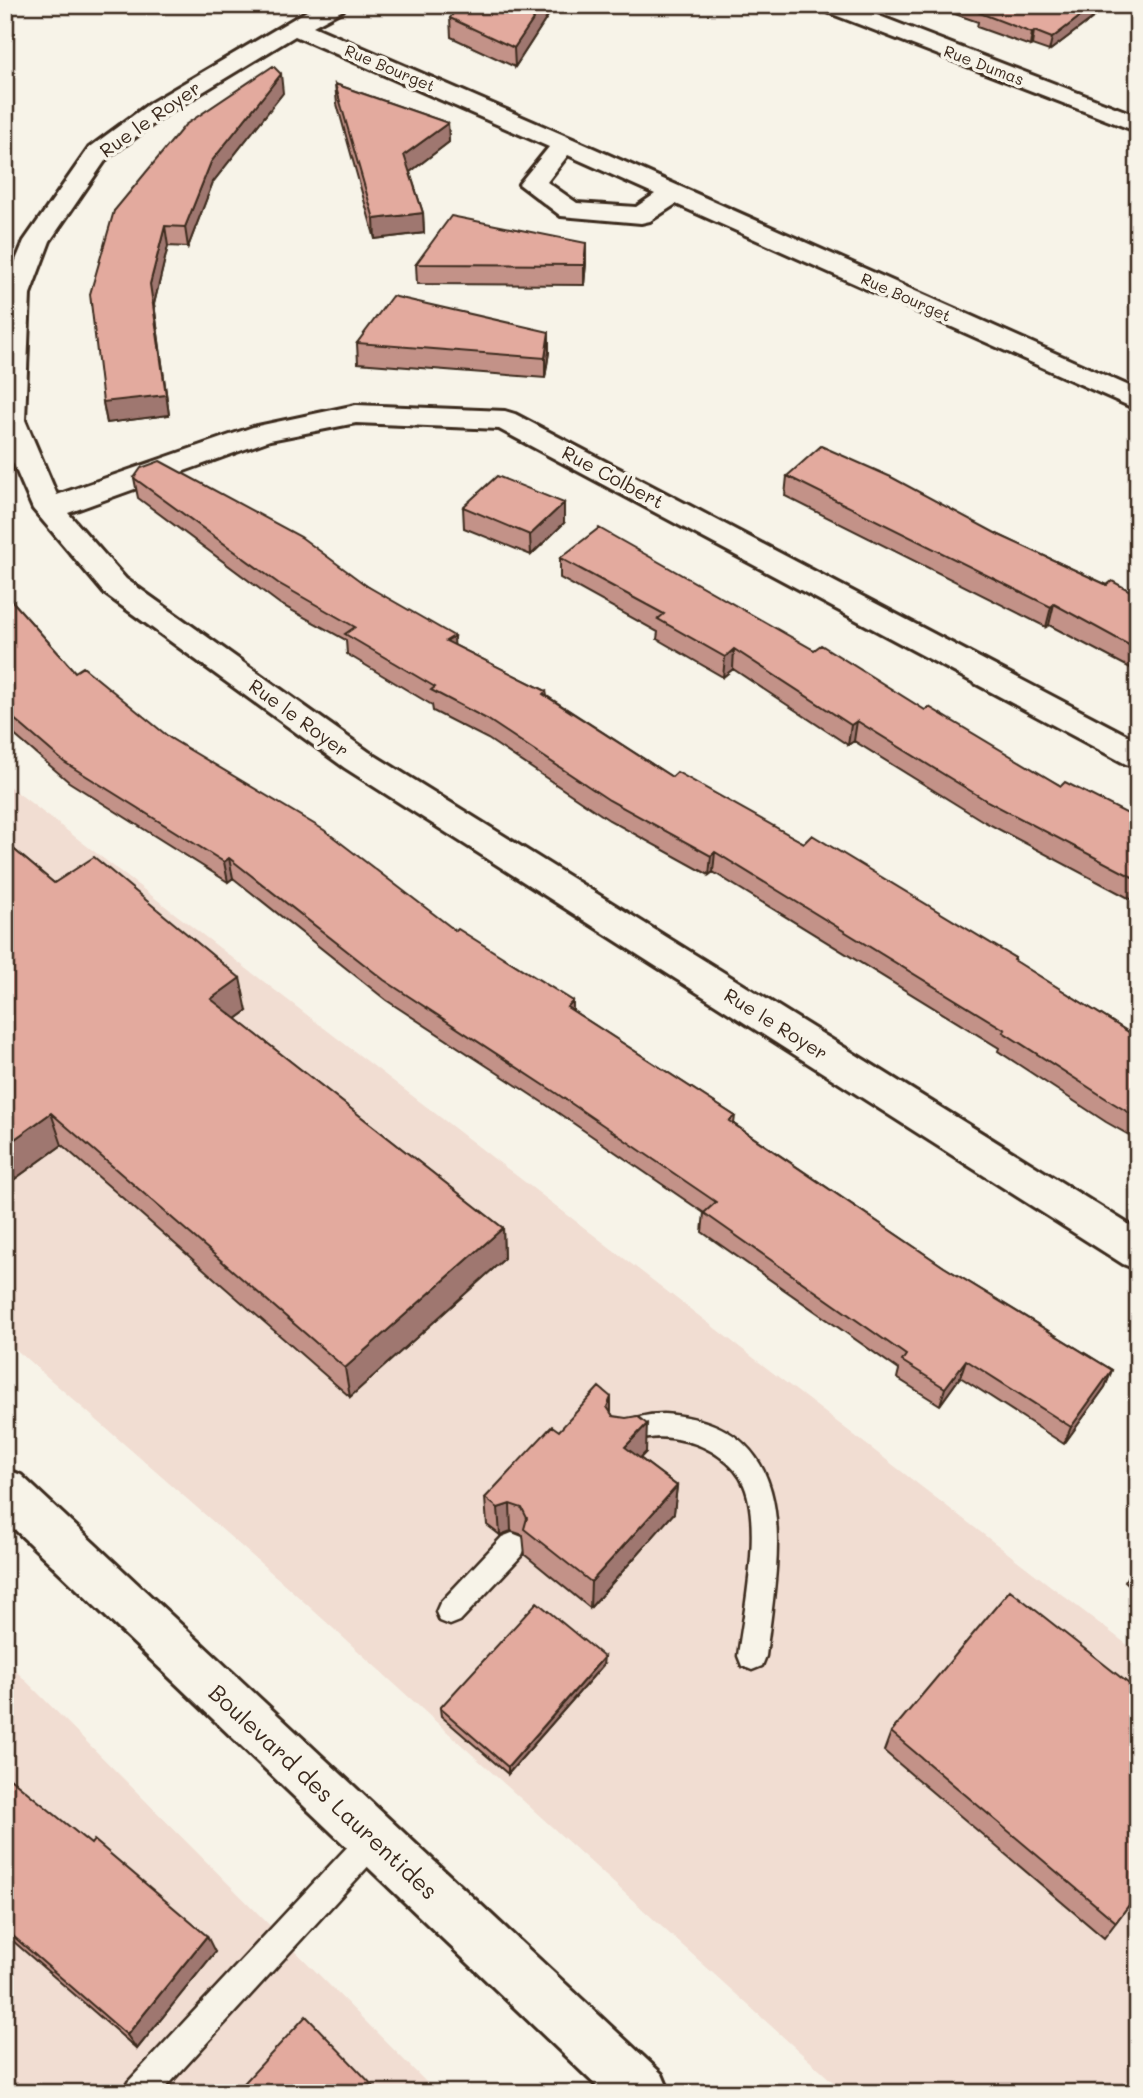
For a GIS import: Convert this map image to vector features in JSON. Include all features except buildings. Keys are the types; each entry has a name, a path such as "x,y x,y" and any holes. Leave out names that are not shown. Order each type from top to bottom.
{"street":[{"name":"Rue le Royer","path":"335,5 159,108 98,153 37,241 11,294 8,421 48,509 115,586 357,760 1138,1252"},
{"name":"Rue Dumas","path":"830,5 1138,125"},
{"name":"Rue Bourget","path":"294,27 564,144 1138,401"},
{"path":"564,144 532,184 570,210 641,215 674,193"},
{"name":"Rue Colbert","path":"48,509 263,433 356,414 505,420 1138,756"},
{"name":"Boulevard des Laurentides","path":"5,1489 643,2093"}],"lane":[{"path":"622,1434 652,1424 671,1424 689,1429 730,1450 747,1466 757,1483 765,1535 752,1656"},
{"path":"450,1612 512,1546"},
{"path":"139,2093 374,1839"}],"shaded area":[{"path":"5,783 1138,1653 1138,2093 845,2093 281,1581 5,1340"},
{"path":"5,1660 437,2093 5,2093"}]}
